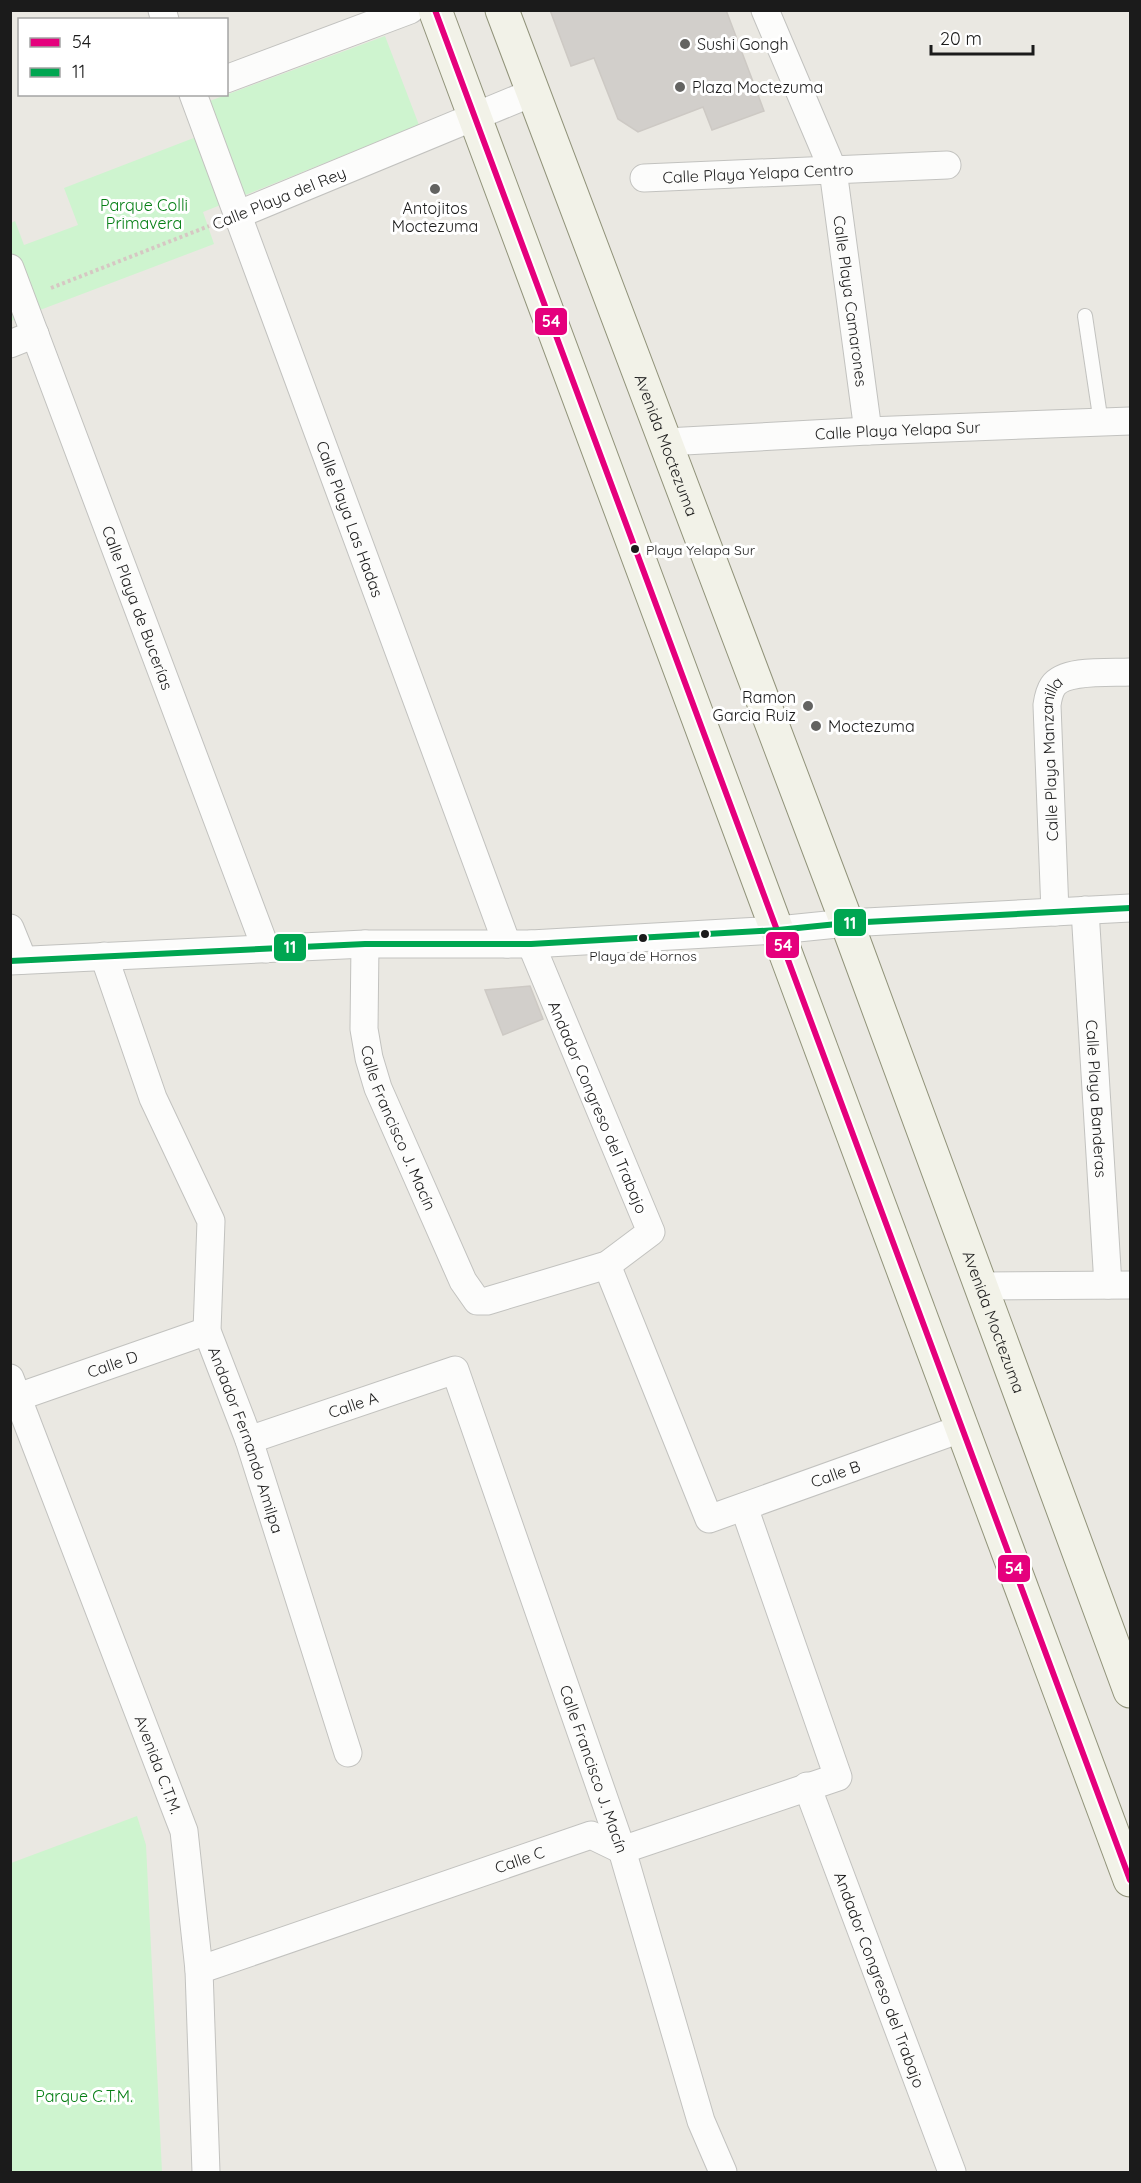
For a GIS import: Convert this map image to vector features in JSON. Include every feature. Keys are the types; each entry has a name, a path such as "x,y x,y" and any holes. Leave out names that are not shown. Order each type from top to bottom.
{"street":[{"path":"228,78 410,10"},
{"path":"435,10 1131,1880"},
{"name":"Avenida Moctezuma","path":"502,10 847,923 981,1286 1121,1637 1131,1691"},
{"name":"Calle Playa Camarones","path":"767,11 834,170 868,431"},
{"name":"Calle Playa del Rey","path":"237,215 534,92"},
{"name":"Calle Playa Las Hadas","path":"194,96 237,215 519,944"},
{"name":"Calle Playa Yelapa Centro","path":"644,178 947,165"},
{"name":"Calle Playa de Bucerías","path":"10,268 266,949"},
{"path":"10,344 35,334"},
{"name":"Calle Playa Yelapa Sur","path":"666,442 868,431 1131,421"},
{"name":"Calle Playa Manzanilla","path":"1055,912 1047,705 1049,693 1053,685 1066,676 1131,672"},
{"path":"10,928 16,960 365,944 519,944 1131,908"},
{"name":"Calle Playa Banderas","path":"1086,910 1119,1285"},
{"name":"Calle Francisco J. Macín","path":"365,944 364,1029 369,1058 378,1088 463,1281 477,1301 487,1302 607,1265"},
{"name":"Andador Congreso del Trabajo","path":"519,944 651,1232 607,1265"},
{"name":"Andador Fernando Amilpa","path":"104,956 153,1098 211,1221 207,1331 249,1440 348,1753"},
{"name":"Calle B","path":"607,1265 709,1519 963,1428"},
{"path":"981,1286 1119,1285"},
{"name":"Calle D","path":"14,1388 207,1331"},
{"name":"Calle Francisco J. Macín","path":"455,1370 622,1850 701,2121 723,2172"},
{"name":"Calle A","path":"249,1440 455,1370"},
{"name":"Avenida C.T.M.","path":"14,1388 184,1831 200,1970 206,2172"},
{"path":"622,1850 838,1777 744,1508"},
{"name":"Andador Congreso del Trabajo","path":"807,1786 952,2172"},
{"name":"Calle C","path":"200,1970 591,1835 622,1850"}],"lane":[{"path":"1085,316 1101,423"}],"path":[{"name":"Calle Playa del Rey","path":"22,299 237,215"}],"green space":[{"name":"Parque Colli Primavera","path":"385,36 419,125 203,212 214,244 11,321 11,223 15,221 24,245 78,225 64,188 217,129 207,102"},
{"name":"Parque C.T.M.","path":"137,1816 146,1845 162,2172 11,2172 11,1863"}],"building":[{"name":"Plaza Moctezuma","path":"550,10 726,10 764,111 712,130 703,107 638,132 618,119 594,58 571,66"},
{"path":"530,986 543,1019 503,1035 485,990"}],"transit line":[{"name":"54","path":"435,10 1130,1880"},
{"name":"11","path":"10,961 365,944 531,944 778,930 847,923 1130,908"}],"place":[{"name":"Sushi Gongh","path":"685,44"},
{"name":"Plaza Moctezuma","path":"680,87"},
{"name":"Antojitos Moctezuma","path":"435,189"},
{"name":"Playa Yelapa Sur","path":"635,549"},
{"name":"Ramon Garcia Ruiz","path":"808,706"},
{"name":"Moctezuma","path":"816,726"},
{"name":"Playa de Hornos","path":"643,938"}]}
